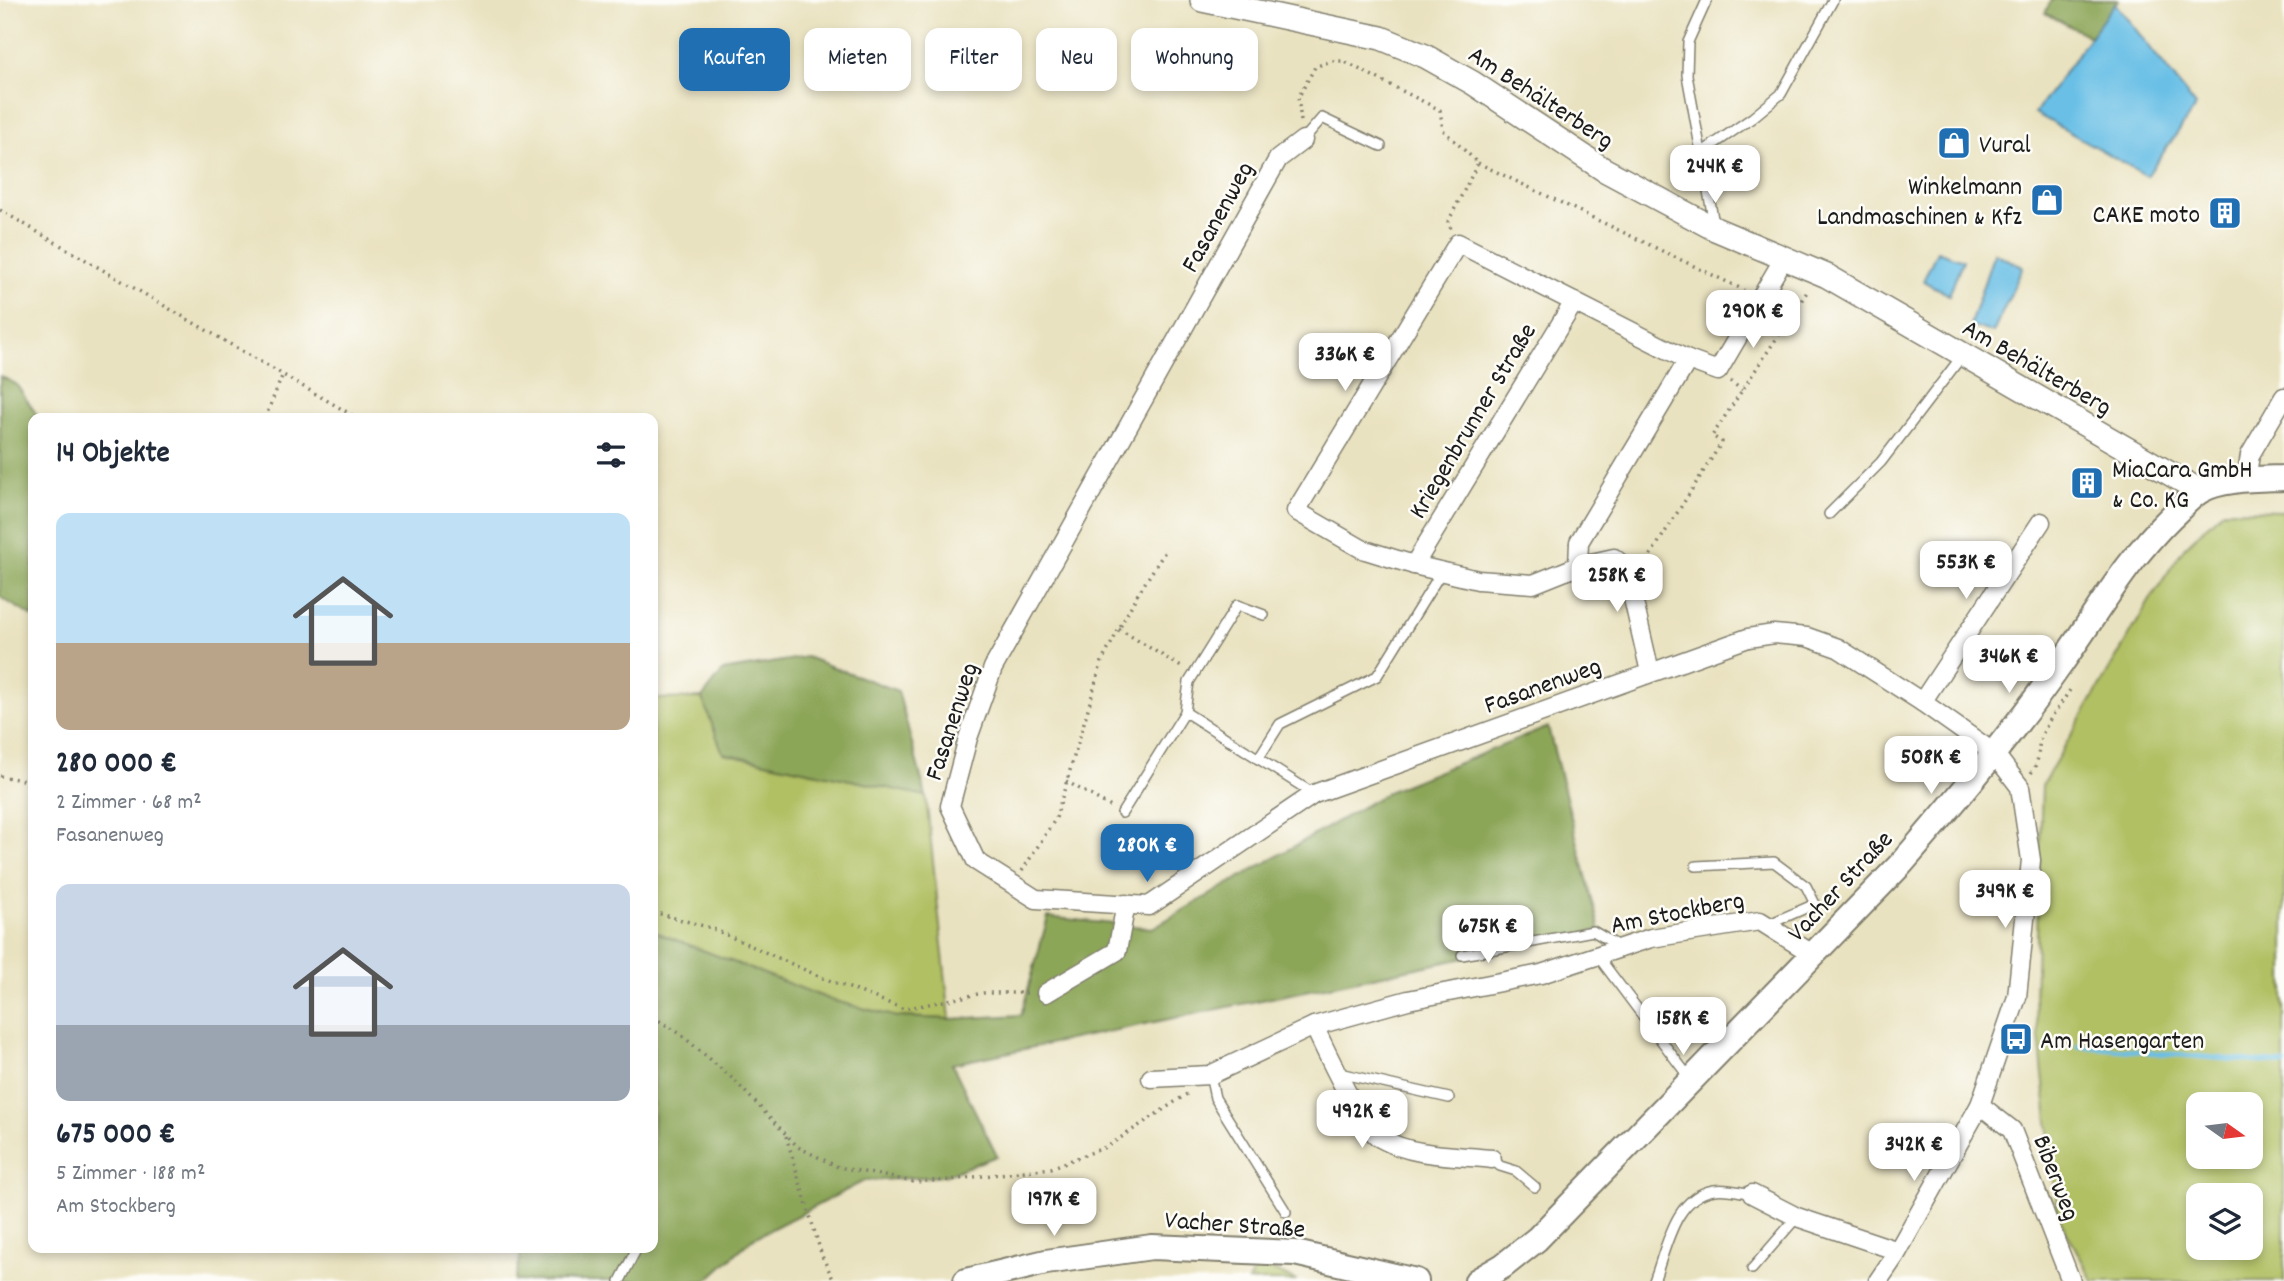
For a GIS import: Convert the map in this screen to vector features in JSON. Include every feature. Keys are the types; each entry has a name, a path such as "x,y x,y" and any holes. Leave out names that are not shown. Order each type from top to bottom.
{"main road":[{"name":"Vacher Straße","path":"1477,1281 1502,1271 1537,1239 1916,847 1994,753 2060,665 2131,561 2152,536 2200,491 2246,480 2284,478"},
{"name":"Vacher Straße","path":"966,1281 1046,1262 1152,1247 1295,1253 1416,1281"}],"street":[{"name":"Am Behälterberg","path":"1202,0 1381,38 1426,56 1473,83 1603,169 1715,229 1819,273 2200,491"},
{"name":"Fasanenweg","path":"1303,140 1278,159 993,668 968,738 950,806 976,860 1035,899 1149,906 1314,794 1650,672 1748,638 1774,634 1807,637 1838,648 1922,702 1994,753"},
{"path":"1650,672 1626,568 1614,558 1577,566 1533,584 1478,580 1362,550 1297,511 1458,243 1688,360 1718,371 1784,258"},
{"name":"Kriegenbrunner Straße","path":"1414,565 1574,302"},
{"path":"1577,566 1579,542 1688,360"},
{"path":"2246,480 2250,455 2284,397"},
{"path":"1922,702 2041,522"},
{"path":"1878,1281 1898,1251 1980,1105 2017,997 2031,860 2020,786 1994,753"},
{"path":"1046,993 1116,951 1126,904"},
{"name":"Am Stockberg","path":"1151,1078 1210,1075 1314,1026 1408,1000 1541,974 1651,938 1760,920 1814,955"},
{"path":"1314,1026 1349,1096 1377,1137 1411,1151 1492,1159"},
{"name":"Biberweg","path":"1980,1105 2012,1130 2071,1281"},
{"path":"1752,1194 1797,1217 1898,1251"}],"lane":[{"path":"1707,0 1688,42 1687,75 1715,229"},
{"path":"1701,153 1752,118 1781,94 1833,0"},
{"path":"1303,140 1322,118 1381,146"},
{"path":"1829,514 1881,462 1964,354"},
{"path":"1258,759 1280,724 1377,676 1442,572"},
{"path":"1122,813 1185,712 1189,682 1237,604 1264,615"},
{"path":"1185,712 1314,794"},
{"name":"Am Stockberg","path":"1696,866 1774,862 1806,887 1815,904 1767,925"},
{"path":"1462,955 1593,931 1621,948"},
{"name":"Am Stockberg","path":"1597,956 1691,1080"},
{"path":"1337,1073 1449,1098"},
{"path":"1210,1075 1215,1098 1286,1212"},
{"path":"1492,1159 1500,1166 1516,1171 1535,1187"},
{"path":"1654,1281 1676,1220 1696,1195 1714,1190 1752,1194"},
{"path":"1752,1269 1797,1217"},
{"path":"620,1281 634,1253"}],"path":[{"path":"1303,140 1298,98 1315,67 1331,61 1343,61 1440,110 1443,130 1478,163 1761,298"},
{"path":"1458,243 1448,222 1478,163"},
{"path":"0,210 349,413"},
{"path":"1627,572 1642,569 1723,442 1712,436 1819,273"},
{"path":"267,413 283,374"},
{"path":"1732,383 1742,390"},
{"path":"1014,885 1056,818 1102,661 1166,550"},
{"path":"1119,629 1194,674"},
{"path":"2020,786 2036,766 2041,737 2077,680"},
{"path":"0,776 28,781"},
{"path":"1066,781 1122,813"},
{"path":"658,913 711,928 823,978 904,1009 983,993 1046,993"},
{"path":"658,1020 679,1033 733,1079 798,1147 838,1167 915,1181 949,1180 1051,1168 1108,1146 1169,1107 1210,1075"},
{"path":"785,1134 822,1256 834,1281"}],"green space":[{"path":"2051,0 2118,0 2090,37 2045,13"},
{"path":"0,376 16,384 36,413 28,413 28,614 0,597"},
{"path":"2223,510 2284,511 2284,1281 2093,1281 2058,1216 2035,999 2042,785 2153,595 2184,548"},
{"path":"806,657 898,691 926,796 723,753 702,698 723,671"},
{"path":"702,698 723,753 926,796 950,1019 897,1017 831,1000 658,933 658,699"},
{"path":"1548,727 1600,930 952,1064 997,1156 944,1176 864,1181 752,1239 706,1281 515,1281 521,1254 518,1253 658,1253 658,933 831,1000 897,1017 950,1019 1021,1015 1048,917 1152,928 1392,790"},
{"path":"1258,1263 1297,1281 1248,1281"}],"water":[{"path":"2115,3 2196,106 2147,176 2035,113"},
{"path":"1937,251 1963,260 1949,295 1923,281"},
{"path":"1994,253 2023,267 1993,333 1970,325"}],"waterway":[{"path":"2078,1046 2284,1064"}],"place":[{"name":"Vural","path":"1954,143"},
{"name":"Winkelmann Landmaschinen & Kfz","path":"2047,200"},
{"name":"CAKE moto","path":"2225,213"},
{"name":"MiaCara GmbH & Co. KG","path":"2087,483"},
{"name":"Am Hasengarten","path":"2016,1039"}]}
